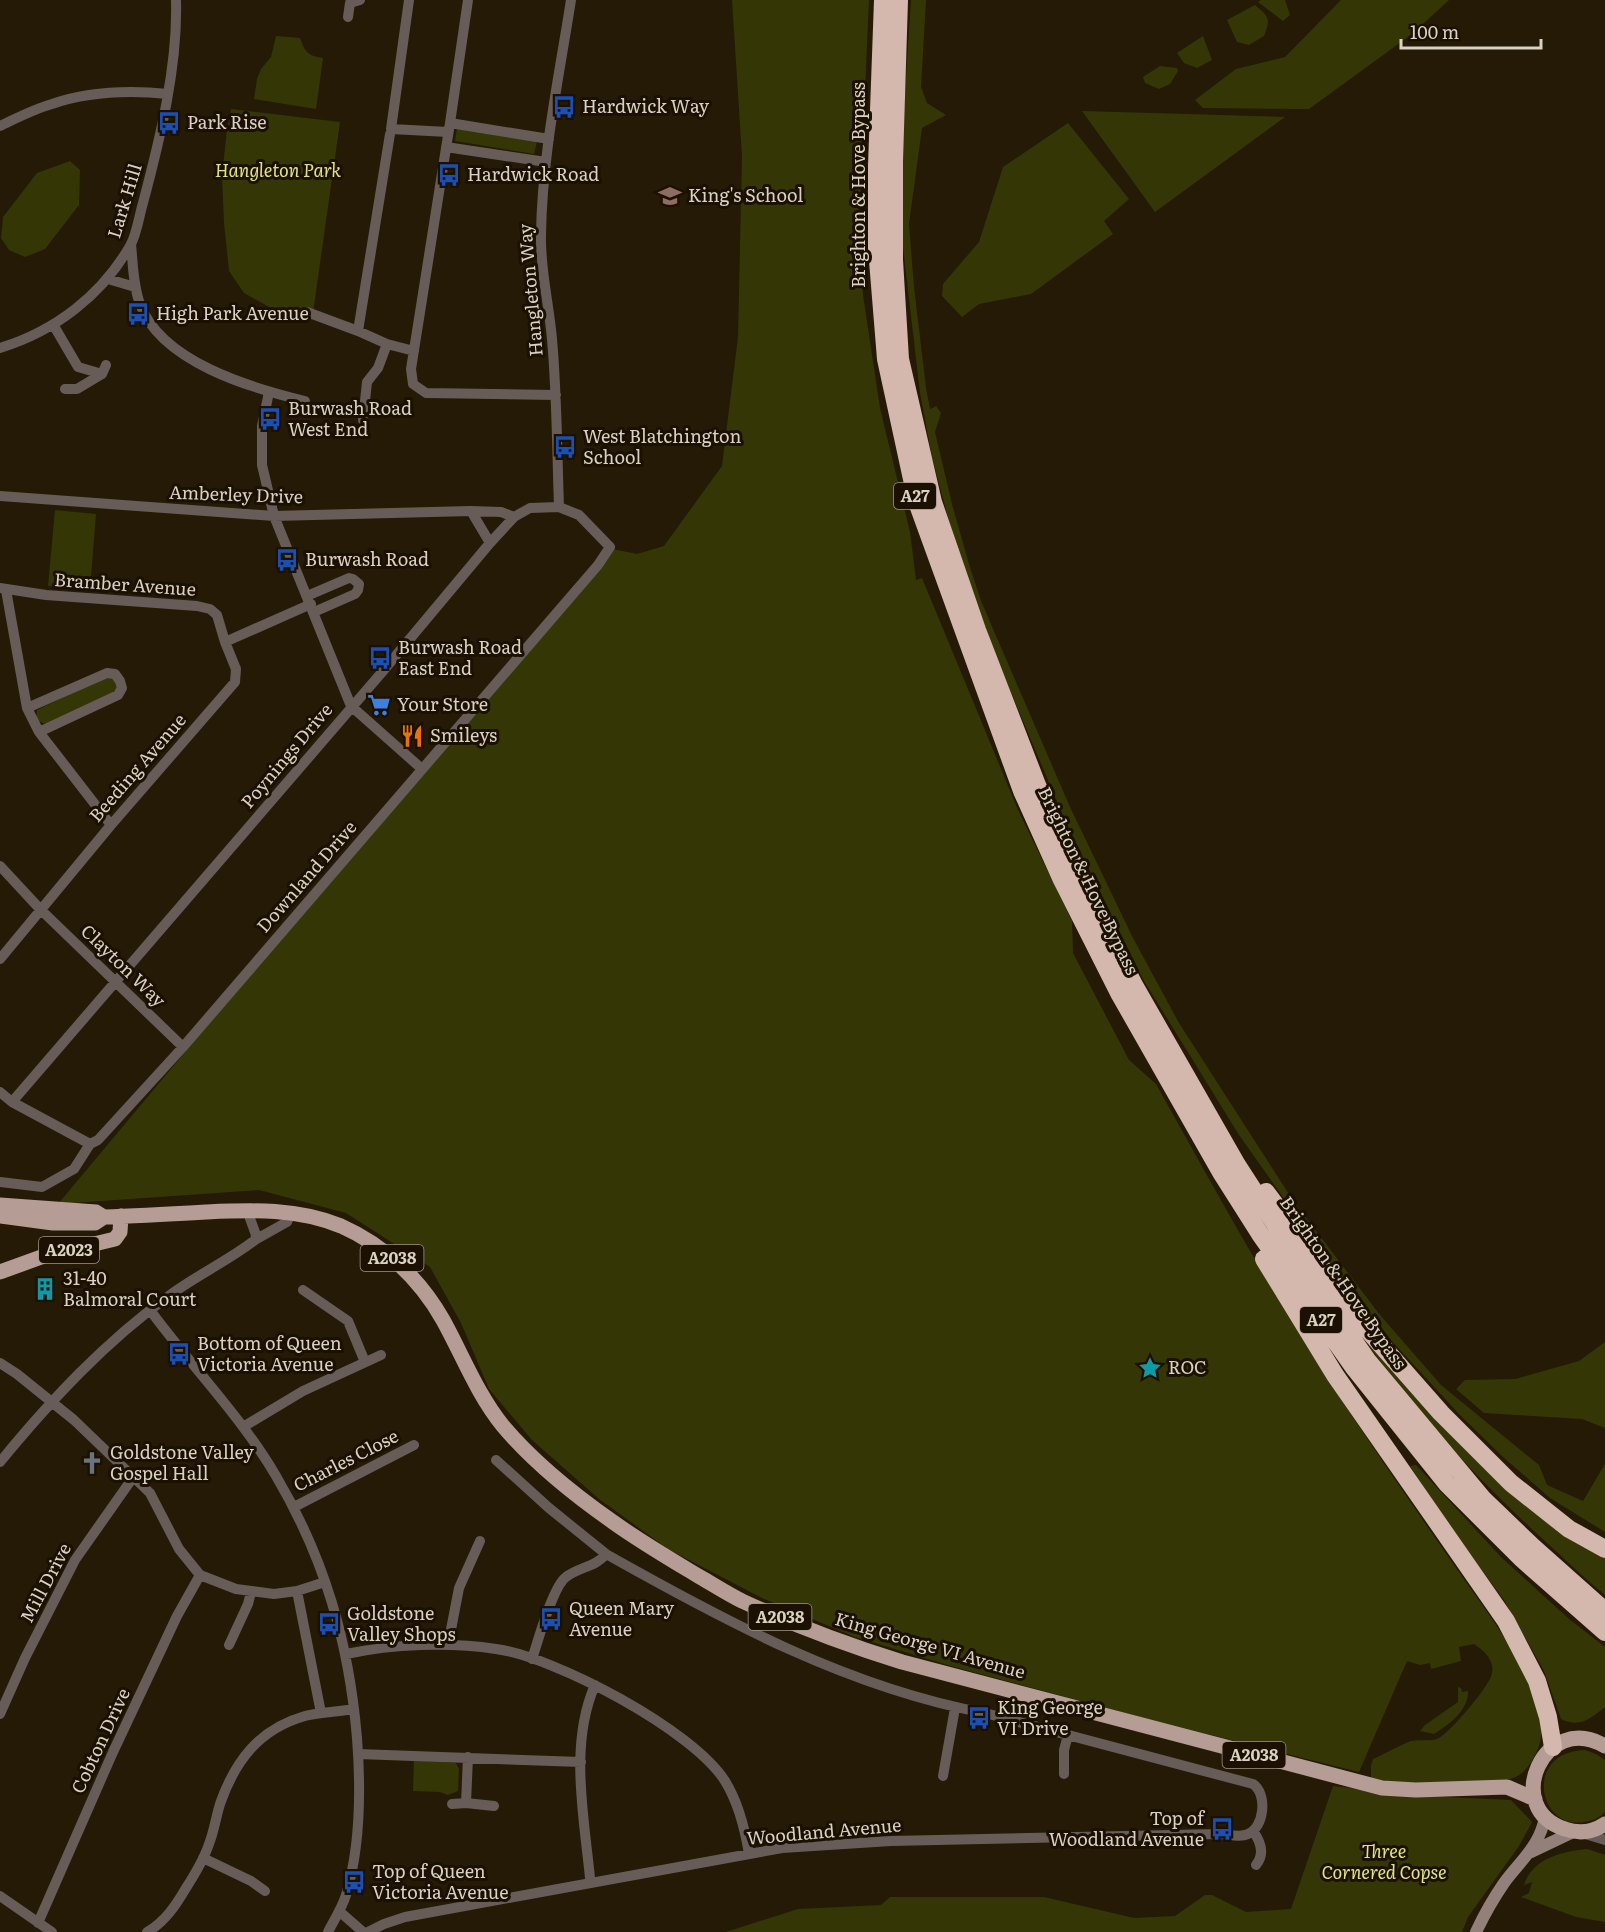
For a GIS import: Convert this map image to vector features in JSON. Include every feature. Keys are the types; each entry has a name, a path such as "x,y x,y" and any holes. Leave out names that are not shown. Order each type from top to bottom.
{"highway":[{"name":"Brighton & Hove Bypass","path":"883,0 877,166 877,248 886,359 917,502 1022,791 1062,880 1119,993 1222,1174 1260,1234 1355,1369 1447,1484 1521,1558 1605,1632"},
{"name":"Brighton & Hove Bypass","path":"899,0 894,161 894,260 900,359 933,502 977,630 1037,785 1125,968 1202,1106 1274,1224 1367,1360 1483,1499 1605,1611"},
{"name":"A27","path":"1202,1106 1368,1330 1403,1372 1511,1483 1569,1529 1605,1549"},
{"name":"A27","path":"1222,1174 1252,1239 1318,1348 1404,1476 1492,1600 1517,1640 1529,1661 1544,1700 1553,1747"}],"main road":[{"name":"King George VI Avenue","path":"0,1205 96,1212 104,1217"},
{"name":"King George VI Avenue","path":"0,1216 53,1223 95,1223 104,1217 247,1210 292,1212 320,1219 348,1230 385,1252 401,1266 439,1313 472,1380 496,1417 540,1466 576,1496 647,1545 740,1600 831,1640 902,1662 1371,1785 1416,1790 1507,1787 1535,1798"},
{"name":"A2023","path":"0,1272 44,1256 115,1239 120,1232 121,1216"},
{"path":"1590,1740 1605,1731"},
{"path":"1605,1746 1577,1738 1553,1747 1542,1757 1535,1771 1533,1785 1535,1798 1545,1816 1553,1824 1576,1832 1592,1830 1605,1824"},
{"name":"King George VI Avenue","path":"1507,1787 1535,1771"}],"street":[{"name":"Lark Hill","path":"0,348 20,342 54,326 86,301 108,279 131,244 156,156 168,94 177,14 176,0"},
{"path":"348,17 350,3 360,0"},
{"path":"409,0 391,129 449,128 549,139"},
{"path":"468,0 411,369 413,384 426,393 556,395"},
{"name":"Hangleton Way","path":"559,507 556,395 541,238 546,162 571,0"},
{"path":"0,126 52,104 94,93 133,90 168,94"},
{"path":"358,331 390,134"},
{"path":"446,147 546,162"},
{"path":"131,244 135,287 140,304 150,324 169,343 203,366 269,392 305,401"},
{"path":"108,279 135,287"},
{"path":"307,312 387,344 414,351"},
{"path":"54,326 78,368 71,389 104,370 78,368"},
{"path":"363,420 367,382 378,368 387,344"},
{"path":"269,392 262,426 262,465 274,516 351,706 422,769"},
{"name":"Amberley Drive","path":"0,496 274,516 471,511 501,512 514,517"},
{"name":"Poynings Drive","path":"12,1102 490,543 514,517 530,508 559,507"},
{"name":"Downland Drive","path":"0,1182 42,1187 74,1169 90,1144 98,1140 183,1047 590,574 610,547 579,514 559,507"},
{"path":"471,511 490,543"},
{"path":"3,589 27,708 39,732 111,825"},
{"name":"Bramber Avenue","path":"3,589 46,595 203,607 217,615 225,642"},
{"path":"225,642 311,604"},
{"name":"Beeding Avenue","path":"1,955 235,682 237,669 225,642"},
{"path":"27,708 107,673 116,674 120,681 122,688 118,695 39,732"},
{"name":"Clayton Way","path":"0,867 115,983 183,1047"},
{"path":"0,1092 12,1102 90,1144"},
{"path":"247,1210 256,1235 255,1240"},
{"path":"0,1462 50,1403 126,1329 184,1284 287,1222 292,1212"},
{"path":"303,1290 348,1321 365,1362"},
{"path":"150,1310 243,1427 294,1507 308,1535 325,1582 346,1654 358,1754 359,1819 350,1879 339,1911 328,1932"},
{"path":"243,1427 303,1391 381,1355"},
{"path":"0,1364 74,1420 150,1492 179,1549 200,1575 236,1589 274,1594 297,1591 325,1582"},
{"name":"Charles Close","path":"294,1507 414,1445"},
{"path":"496,1460 549,1508 606,1554 700,1607 780,1645 871,1683 955,1708 985,1713 1253,1784 1258,1787 1263,1797 1261,1813 1253,1831 1261,1848 1260,1858 1256,1865"},
{"name":"Mill Drive","path":"0,1714 25,1658 75,1560 134,1476"},
{"path":"448,1645 459,1588 480,1541"},
{"path":"532,1659 561,1581 599,1562 606,1554"},
{"name":"Cobton Drive","path":"38,1923 113,1752 177,1616 200,1575"},
{"path":"297,1591 321,1713"},
{"path":"230,1645 251,1592"},
{"path":"346,1654 377,1649 448,1645 496,1649 532,1659 595,1685 629,1703 661,1724 713,1765 734,1799 749,1854"},
{"path":"593,1882 590,1878 581,1762 584,1723 595,1685"},
{"path":"943,1776 955,1708"},
{"path":"147,1932 162,1921 178,1902 203,1858 232,1774 244,1756 276,1728 294,1720 321,1713 354,1709"},
{"path":"1064,1774 1064,1750 1068,1735"},
{"path":"358,1754 581,1762"},
{"path":"466,1803 468,1757"},
{"path":"452,1804 494,1806"},
{"path":"1476,1932 1484,1914 1505,1882 1530,1853 1540,1837 1545,1816"},
{"name":"Woodland Avenue","path":"368,1932 405,1917 749,1854 814,1845 1186,1834 1241,1836 1253,1831"},
{"path":"1530,1853 1576,1832 1605,1839"},
{"path":"203,1858 265,1890"},
{"path":"0,1896 52,1932"},
{"path":"339,1911 363,1932"}],"green space":[{"path":"732,0 869,0 859,227 863,295 880,408 910,532 916,580 922,578 1018,810 1072,921 1073,953 1129,1060 1156,1084 1252,1254 1327,1379 1502,1633 1525,1674 1539,1712 1541,1737 1527,1768 1508,1780 1471,1784 1371,1780 1373,1759 1411,1741 1439,1738 1452,1727 1478,1697 1490,1679 1492,1664 1488,1656 1474,1644 1459,1647 1461,1661 1431,1669 1430,1663 1420,1665 1407,1661 1359,1772 1144,1718 951,1666 855,1637 762,1598 668,1549 599,1499 532,1440 489,1389 461,1323 430,1267 346,1213 259,1190 58,1204 607,548 637,554 664,546 722,466 738,337 742,156"},
{"path":"911,0 926,0 921,87 927,103 946,115 922,128 909,224 914,287 930,409 936,406 941,413 935,432 952,504 981,601 1070,807 1133,938 1179,1023 1294,1202 1380,1315 1441,1385 1539,1465 1547,1485 1583,1501 1605,1464 1605,1532 1550,1498 1459,1414 1389,1338 1319,1248 1239,1135 1144,981 1064,818 996,657 953,536 932,457 920,393 901,230 902,139"},
{"path":"1285,0 1290,15 1283,21 1258,2"},
{"path":"1341,0 1449,0 1412,34 1309,109 1203,108 1195,100 1236,69 1285,57"},
{"path":"1255,5 1268,21 1264,36 1249,45 1237,42 1227,20"},
{"path":"276,36 300,38 308,52 323,58 316,109 254,99 257,79 261,69 271,57"},
{"path":"1203,36 1212,60 1197,68 1184,63 1177,53"},
{"path":"1160,66 1177,68 1178,71 1170,84 1159,89 1145,83 1143,77"},
{"name":"Hangleton Park","path":"231,109 340,122 312,320 287,317 244,293 229,271 222,176"},
{"path":"1082,111 1285,117 1155,212"},
{"path":"1068,123 1129,199 1104,221 1113,234 1031,294 979,304 962,317 942,296 943,284 979,242 1003,167"},
{"path":"457,128 537,141 534,154 455,141"},
{"path":"70,161 80,170 79,205 45,249 25,257 9,250 1,238 3,217 37,173"},
{"path":"55,510 96,514 90,589 48,586"},
{"path":"108,676 114,677 119,687 113,692 45,724 36,720 37,710"},
{"path":"1356,1327 1430,1410 1605,1556 1605,1595 1469,1467 1398,1385"},
{"path":"1605,1342 1605,1428 1582,1419 1484,1413 1456,1389 1465,1380 1515,1379 1579,1361"},
{"path":"1416,1465 1501,1557 1569,1619 1605,1647 1605,1707 1584,1721 1574,1723 1561,1719 1544,1671 1504,1600 1455,1534 1410,1466"},
{"path":"1458,1687 1462,1692 1468,1691 1462,1711 1434,1734 1420,1731 1458,1702"},
{"path":"1585,1750 1605,1760 1605,1812 1590,1821 1568,1821 1556,1814 1548,1803 1544,1790 1545,1776 1552,1763 1565,1754"},
{"path":"414,1760 456,1763 459,1769 458,1791 448,1795 440,1792 413,1791"},
{"name":"Three Cornered Copse","path":"1333,1786 1423,1796 1511,1800 1532,1822 1519,1846 1468,1917 1462,1932 726,1932 798,1909 881,1905 890,1897 1044,1897 1134,1918 1175,1916 1205,1895 1212,1895 1246,1912 1291,1909"},
{"path":"1587,1849 1605,1855 1605,1922 1576,1917 1521,1897 1529,1893 1532,1882 1524,1885 1534,1868 1549,1858"}],"place":[{"name":"Hardwick Way","path":"564,107"},
{"name":"Park Rise","path":"169,123"},
{"name":"Hardwick Road","path":"449,175"},
{"name":"King's School","path":"670,196"},
{"name":"High Park Avenue","path":"138,314"},
{"name":"Burwash Road West End","path":"270,419"},
{"name":"West Blatchington School","path":"565,447"},
{"name":"Burwash Road","path":"287,560"},
{"name":"Burwash Road East End","path":"380,658"},
{"name":"Your Store","path":"379,705"},
{"name":"Smileys","path":"412,736"},
{"name":"31-40 Balmoral Court","path":"45,1289"},
{"name":"Bottom of Queen Victoria Avenue","path":"179,1354"},
{"name":"ROC","path":"1150,1368"},
{"name":"Goldstone Valley Gospel Hall","path":"92,1463"},
{"name":"Queen Mary Avenue","path":"551,1619"},
{"name":"Goldstone Valley Shops","path":"329,1624"},
{"name":"King George VI Drive","path":"979,1718"},
{"name":"Top of Woodland Avenue","path":"1222,1829"},
{"name":"Top of Queen Victoria Avenue","path":"354,1882"}]}
